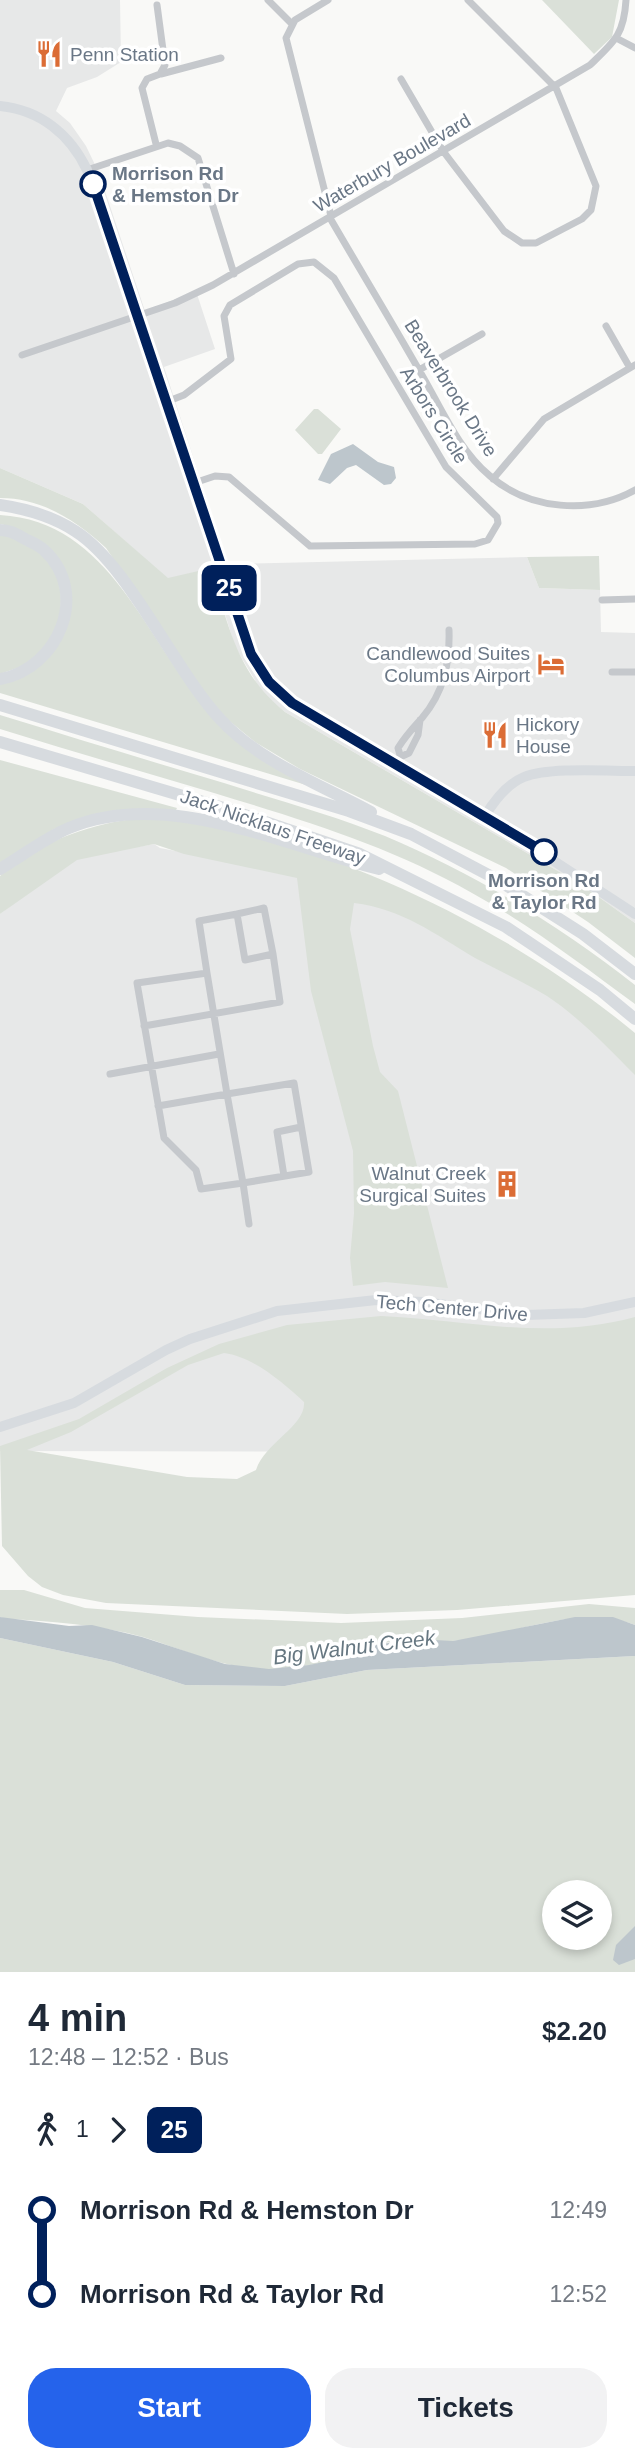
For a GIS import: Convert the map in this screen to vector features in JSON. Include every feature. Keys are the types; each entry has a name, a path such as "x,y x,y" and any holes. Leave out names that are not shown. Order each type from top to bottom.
{"highway":[{"path":"0,505 49,517 77,532 113,567 198,693 223,722 254,748 411,834"},
{"path":"0,530 9,530 44,550 59,572 66,597 64,622 53,647 31,669 0,679"},
{"name":"Jack Nicklaus Freeway","path":"0,705 349,810 411,834 498,880 583,934 635,974"},
{"name":"Jack Nicklaus Freeway","path":"0,743 64,760 360,854 506,927 600,990 635,1019"},
{"path":"0,869 70,827 121,815 184,816 238,828 401,874"}],"main road":[{"path":"0,106 28,112 52,125 73,144 87,170 251,654 269,682 292,703 397,759 635,914"},
{"path":"485,816 497,797 524,777 562,772 635,771"},
{"name":"Tech Center Drive","path":"0,1427 74,1403 190,1339 277,1311 376,1300 424,1302 526,1315 584,1312 635,1302"}],"street":[{"path":"268,0 292,24 328,0"},
{"path":"401,79 443,151 512,238 536,243 582,219 591,210 596,198 593,176 555,86 468,0"},
{"path":"626,0 618,39 635,48"},
{"path":"157,5 164,65 160,74"},
{"name":"Beaverbrook Drive","path":"292,24 286,38 286,49 331,217 454,431 493,479 541,503 576,507 623,496 635,490"},
{"name":"Waterbury Boulevard","path":"22,355 175,303 234,274 590,65 618,39"},
{"path":"156,144 142,88 147,79 222,58"},
{"path":"87,170 156,144 180,146 198,158 206,176 234,274"},
{"name":"Arbors Circle","path":"166,402 184,396 231,359 224,316 230,305 298,264 314,262 334,278 446,467 497,517 498,523 488,540 475,544 310,546 229,477 215,476 194,484"},
{"path":"493,479 544,419 633,366 606,326"},
{"path":"419,370 482,334"},
{"path":"602,600 635,599"},
{"path":"397,759 398,748 410,727 421,720 438,694 450,660 449,630"},
{"path":"612,672 635,672"},
{"path":"144,1026 212,1014 280,1002 264,908 199,921 212,1014 250,1224"},
{"path":"237,914 245,960 273,954"},
{"path":"158,1106 294,1083 309,1172 201,1189 196,1170 164,1138 158,1106 144,1026 137,983 207,973"},
{"path":"110,1073 219,1054"},
{"path":"284,1176 277,1132 301,1127"}],"shaded area":[{"path":"0,0 120,0 121,62 97,77 67,88 56,111 70,123 86,146 99,173 145,311 196,291 215,349 164,367 228,564 527,557 539,588 600,590 601,632 635,633 635,923 582,885 285,712 264,695 235,647 211,568 168,579 83,504 0,468"},
{"path":"542,0 619,0 612,37 594,54"},
{"path":"314,409 318,409 341,429 322,454 318,454 295,430"},
{"path":"353,444 378,462 394,467 396,478 391,484 384,485 356,465 347,468 330,484 318,480 331,454"},
{"path":"0,468 83,504 168,578 211,568 229,628 245,665 269,697 285,712 582,885 635,923 635,958 588,922 506,868 300,769 255,742 227,719 206,695 106,548 58,513 30,502 0,498"},
{"path":"0,515 38,522 70,538 98,561 122,589 186,683 212,714 306,785 0,693 0,681 38,666 69,603 46,552 29,535 0,524"},
{"path":"0,532 28,544 45,558 56,575 61,600 57,627 45,650 23,666 0,674"},
{"path":"599,556 600,590 539,588 527,557"},
{"path":"0,715 325,814 418,851 484,884 577,942 635,985 635,1004 514,918 410,862 379,848 281,814 0,729"},
{"path":"0,760 177,808 54,829 0,863"},
{"path":"132,819 179,820 245,834 305,851 424,898 535,960 587,995 635,1033 635,1075 582,1023 547,996 418,924 388,911 354,903 350,929 373,1046 380,1072 398,1091 448,1288 385,1282 353,1286 350,1258 354,1213 353,1151 311,991 297,878 184,854 154,844 77,860 0,914 0,876 14,864 45,845 79,831"},
{"path":"154,844 160,848 291,873 397,905 535,974 635,1056 635,1452 0,1451 0,914 74,858"},
{"path":"381,1316 508,1327 571,1328 635,1317 635,1595 457,1610 347,1614 106,1603 63,1595 42,1587 28,1576 2,1546 0,1446 79,1419 167,1368 219,1344 287,1325","holes":["224,1353 257,1365 304,1402 299,1419 268,1451 256,1470 237,1479 187,1477 27,1450 71,1432 188,1365"]},
{"path":"0,1590 24,1590 85,1608 198,1617 341,1623 462,1618 589,1604 635,1608 635,1625 613,1619 568,1619 476,1638 379,1644 350,1657 271,1669 221,1663 110,1629 6,1619 0,1617"},
{"path":"0,1617 69,1626 92,1625 142,1637 225,1664 269,1669 309,1665 353,1656 375,1645 416,1639 453,1641 575,1617 613,1617 635,1625 635,1656 367,1670 285,1686 185,1685 113,1662 0,1638"},
{"path":"0,1638 113,1662 185,1685 285,1686 367,1670 635,1656 635,1972 0,1972"},
{"path":"635,1926 635,1959 619,1965 613,1960 616,1945"}],"bus line":[{"name":"25","path":"93,184 251,654 269,682 292,703 544,852"}],"place":[{"name":"Penn Station","path":"49,54"},
{"name":"Morrison Rd & Hemston Dr","path":"93,184"},
{"name":"Candlewood Suites Columbus Airport","path":"551,664"},
{"name":"Hickory House","path":"495,735"},
{"name":"Morrison Rd & Taylor Rd","path":"544,852"},
{"name":"Walnut Creek Surgical Suites","path":"507,1184"}],"water label":[{"name":"Big Walnut Creek","path":"354,1647"}]}
